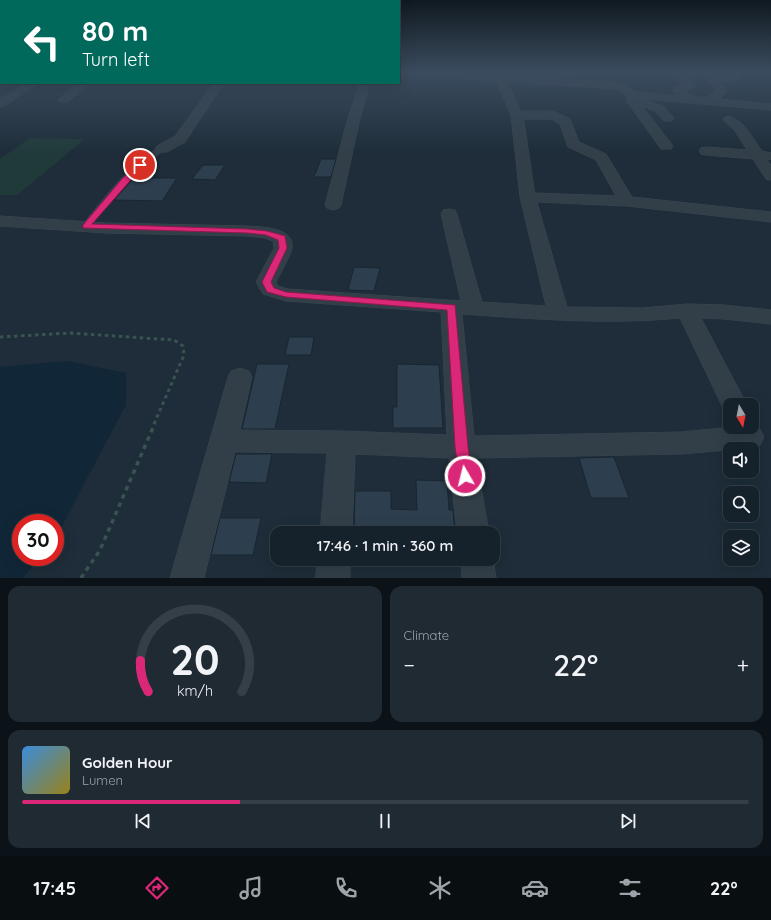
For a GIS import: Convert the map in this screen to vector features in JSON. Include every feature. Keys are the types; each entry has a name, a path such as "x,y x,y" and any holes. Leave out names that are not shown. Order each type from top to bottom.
{"street":[{"path":"162,149 180,139 208,99"},
{"path":"333,205 359,99"},
{"path":"509,99 517,115 528,197 558,314"},
{"path":"633,99 639,112 666,146"},
{"path":"636,99 652,104 664,112 668,118"},
{"path":"660,99 771,107"},
{"path":"703,101 711,99"},
{"path":"757,106 771,120"},
{"path":"635,125 631,116 639,112"},
{"path":"517,115 553,115 566,122 573,144 601,157 627,201"},
{"path":"729,120 740,129 764,156 771,176"},
{"path":"706,151 764,156"},
{"path":"528,197 627,201 771,217"},
{"path":"449,214 462,308 461,447 472,526"},
{"path":"0,221 267,233 282,238 283,248 266,282 270,290 286,294 558,314 642,315 687,311 724,312 771,317"},
{"path":"687,311 730,398"},
{"path":"187,578 240,377"},
{"path":"224,441 342,442 461,447 681,443 750,437 749,434"},
{"path":"336,526 342,442"},
{"path":"333,578 334,566"},
{"path":"478,566 479,578"}],"lane":[{"path":"86,226 149,156 162,149"}],"path":[{"path":"0,337 70,333 174,340 183,346 184,355 100,550 81,578"}],"green space":[{"path":"30,138 85,139 17,195 0,195 0,159"}],"water":[{"path":"67,361 126,373 126,405 64,522 64,514 12,514 12,566 33,566 23,578 0,578 0,367"}],"building":[{"path":"321,159 336,159 331,177 314,177"},
{"path":"203,165 225,165 215,180 192,179"},
{"path":"134,178 177,178 162,201 114,200"},
{"path":"354,267 380,268 374,291 348,290"},
{"path":"289,337 314,337 311,355 285,355"},
{"path":"257,364 289,364 275,429 242,429"},
{"path":"397,364 439,365 443,428 393,428 393,407 397,407"},
{"path":"236,454 272,454 266,483 229,482"},
{"path":"614,457 629,498 591,498 579,458"},
{"path":"416,480 447,481 449,510 453,510 454,526 354,526 355,491 391,491 391,509 417,510"},
{"path":"220,518 261,518 253,555 211,555"}],"route":[{"path":"140,165 86,226 106,228 247,231 267,233 282,238 283,248 266,282 270,290 286,294 452,307 461,447 465,476"}]}
